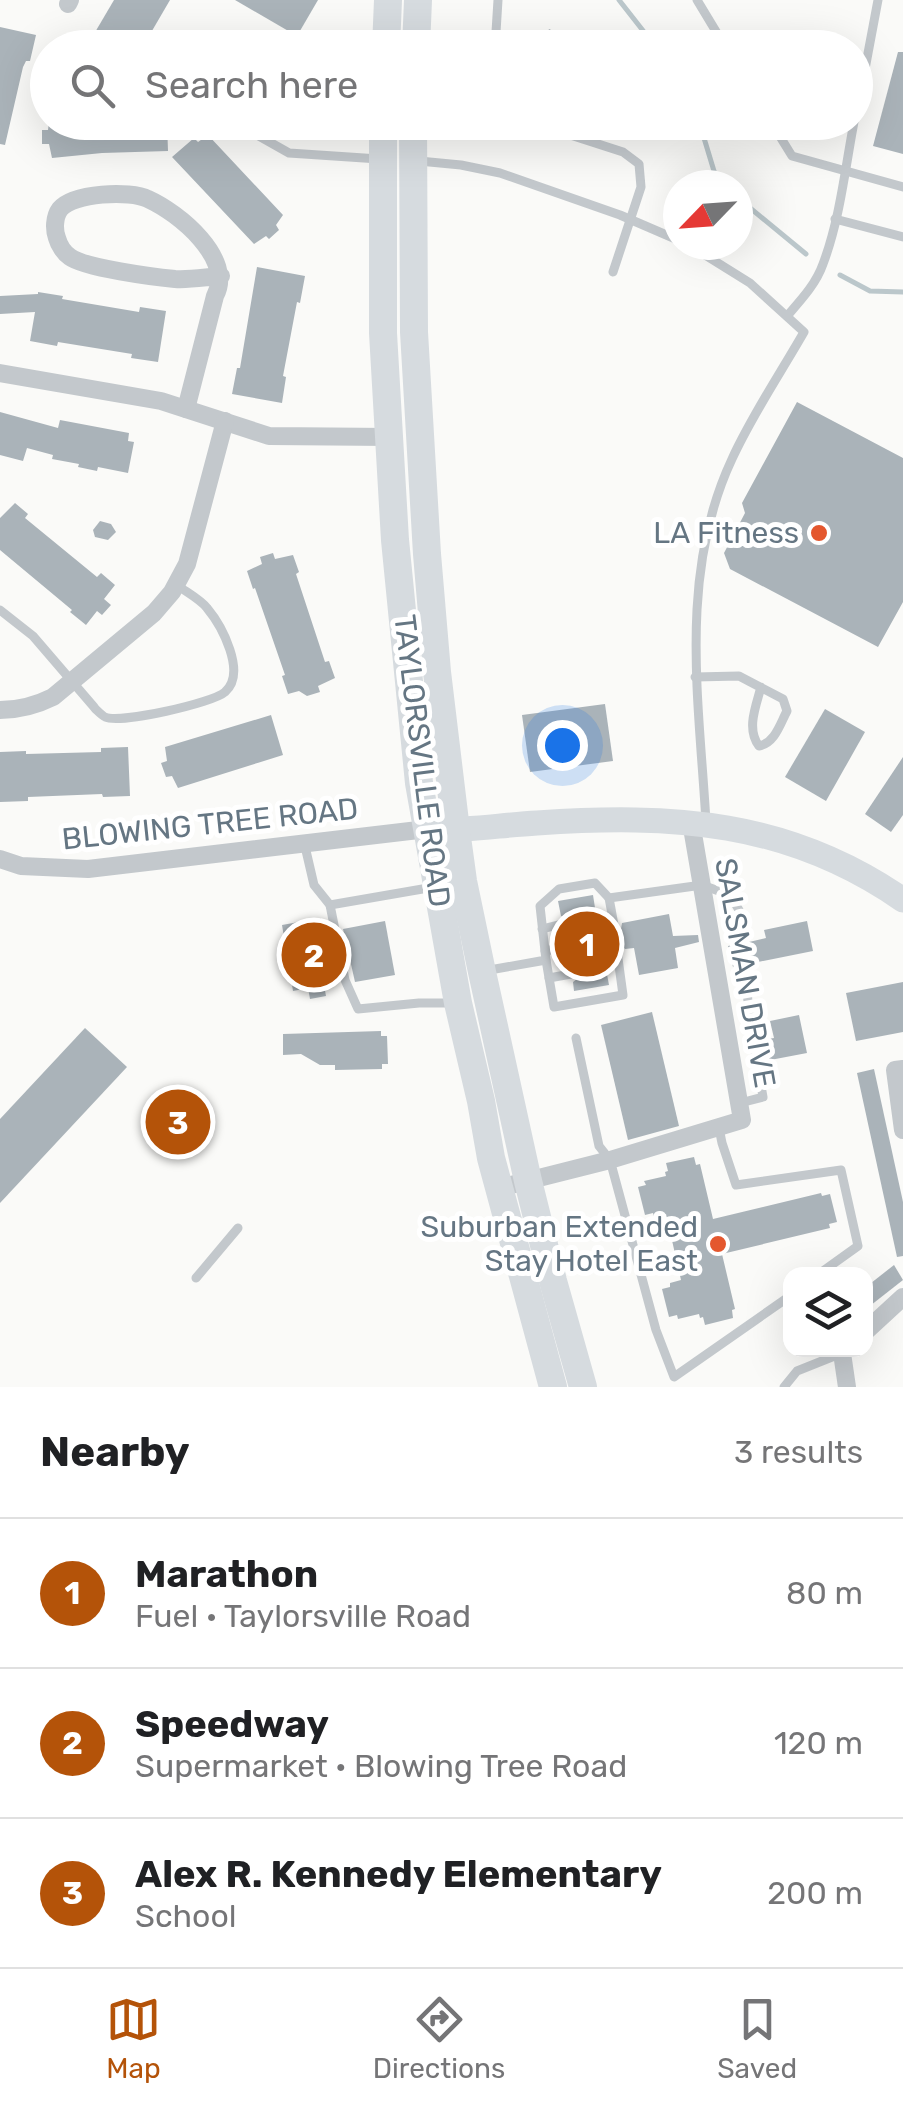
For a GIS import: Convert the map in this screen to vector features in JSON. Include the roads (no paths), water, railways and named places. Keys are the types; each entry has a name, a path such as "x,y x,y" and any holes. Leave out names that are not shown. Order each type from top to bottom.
{"main road":[{"path":"387,30 388,0"},
{"path":"417,30 418,0"},
{"name":"TAYLORSVILLE ROAD","path":"382,140 384,333 396,540 419,783 458,1003 499,1188 553,1387"},
{"name":"TAYLORSVILLE ROAD","path":"412,140 414,332 428,554 456,830 482,972 528,1181 583,1387"}],"street":[{"path":"186,409 221,276 213,257 198,237 146,197 126,194 71,200 56,218 54,230 59,243 69,257 84,263 176,279 221,276"},
{"path":"0,373 162,401 269,436 391,438"},
{"path":"0,710 36,706 54,698 154,613 187,564 225,422"},
{"path":"427,830 634,819 698,823 778,839 833,860 903,900"},
{"name":"SALSMAN DRIVE","path":"698,823 702,884 742,1120 719,1127"},
{"name":"BLOWING TREE ROAD","path":"0,859 21,866 88,869 427,830"},
{"path":"903,1068 895,1070 903,1130"},
{"path":"499,1188 719,1127"},
{"path":"873,1325 903,1297"},
{"path":"844,1357 847,1387"}],"lane":[{"path":"497,30 498,0"},
{"path":"697,0 715,30"},
{"path":"872,30 878,0"},
{"path":"266,140 289,153 411,160 500,174 663,233"},
{"path":"586,140 623,152 639,164 641,187 614,272"},
{"path":"782,140 792,156 903,187"},
{"path":"787,316 822,266 851,140"},
{"path":"835,220 903,237"},
{"path":"698,823 695,677 701,558 730,462 804,332 750,283 712,260"},
{"path":"0,610 33,636 104,717 136,718 226,692 235,675 223,634 206,606 176,584"},
{"path":"695,677 739,676 783,699 787,711 772,740 759,746 754,740 752,723 761,688"},
{"path":"304,842 314,885 330,905 345,980 358,1009 458,1003"},
{"path":"614,924 610,898 596,884 558,889 540,906 554,1007 623,994 617,950"},
{"path":"610,898 702,884 730,895 739,910 741,943"},
{"path":"330,905 436,887"},
{"path":"596,916 612,912"},
{"path":"542,928 562,924"},
{"path":"482,972 566,947"},
{"path":"745,964 754,1042"},
{"path":"606,968 619,966"},
{"path":"549,978 571,974"},
{"path":"725,1020 749,1015"},
{"path":"576,1038 599,1146 610,1160 656,1330 674,1377 783,1301"},
{"path":"740,1103 763,1098 757,1063"},
{"path":"719,1127 736,1185 841,1170 858,1246 829,1267"},
{"path":"196,1278 238,1228"},
{"path":"784,1387 797,1371 830,1357"}],"waterway":[{"path":"619,0 643,30"},
{"path":"705,140 714,170"},
{"path":"753,210 806,254"},
{"path":"840,275 870,291 903,292"}],"place":[{"name":"LA Fitness","path":"819,533"},
{"name":"Marathon","path":"587,944"},
{"name":"Speedway","path":"314,955"},
{"name":"Alex R. Kennedy Elementary","path":"178,1122"},
{"name":"Suburban Extended Stay Hotel East","path":"718,1244"}]}
